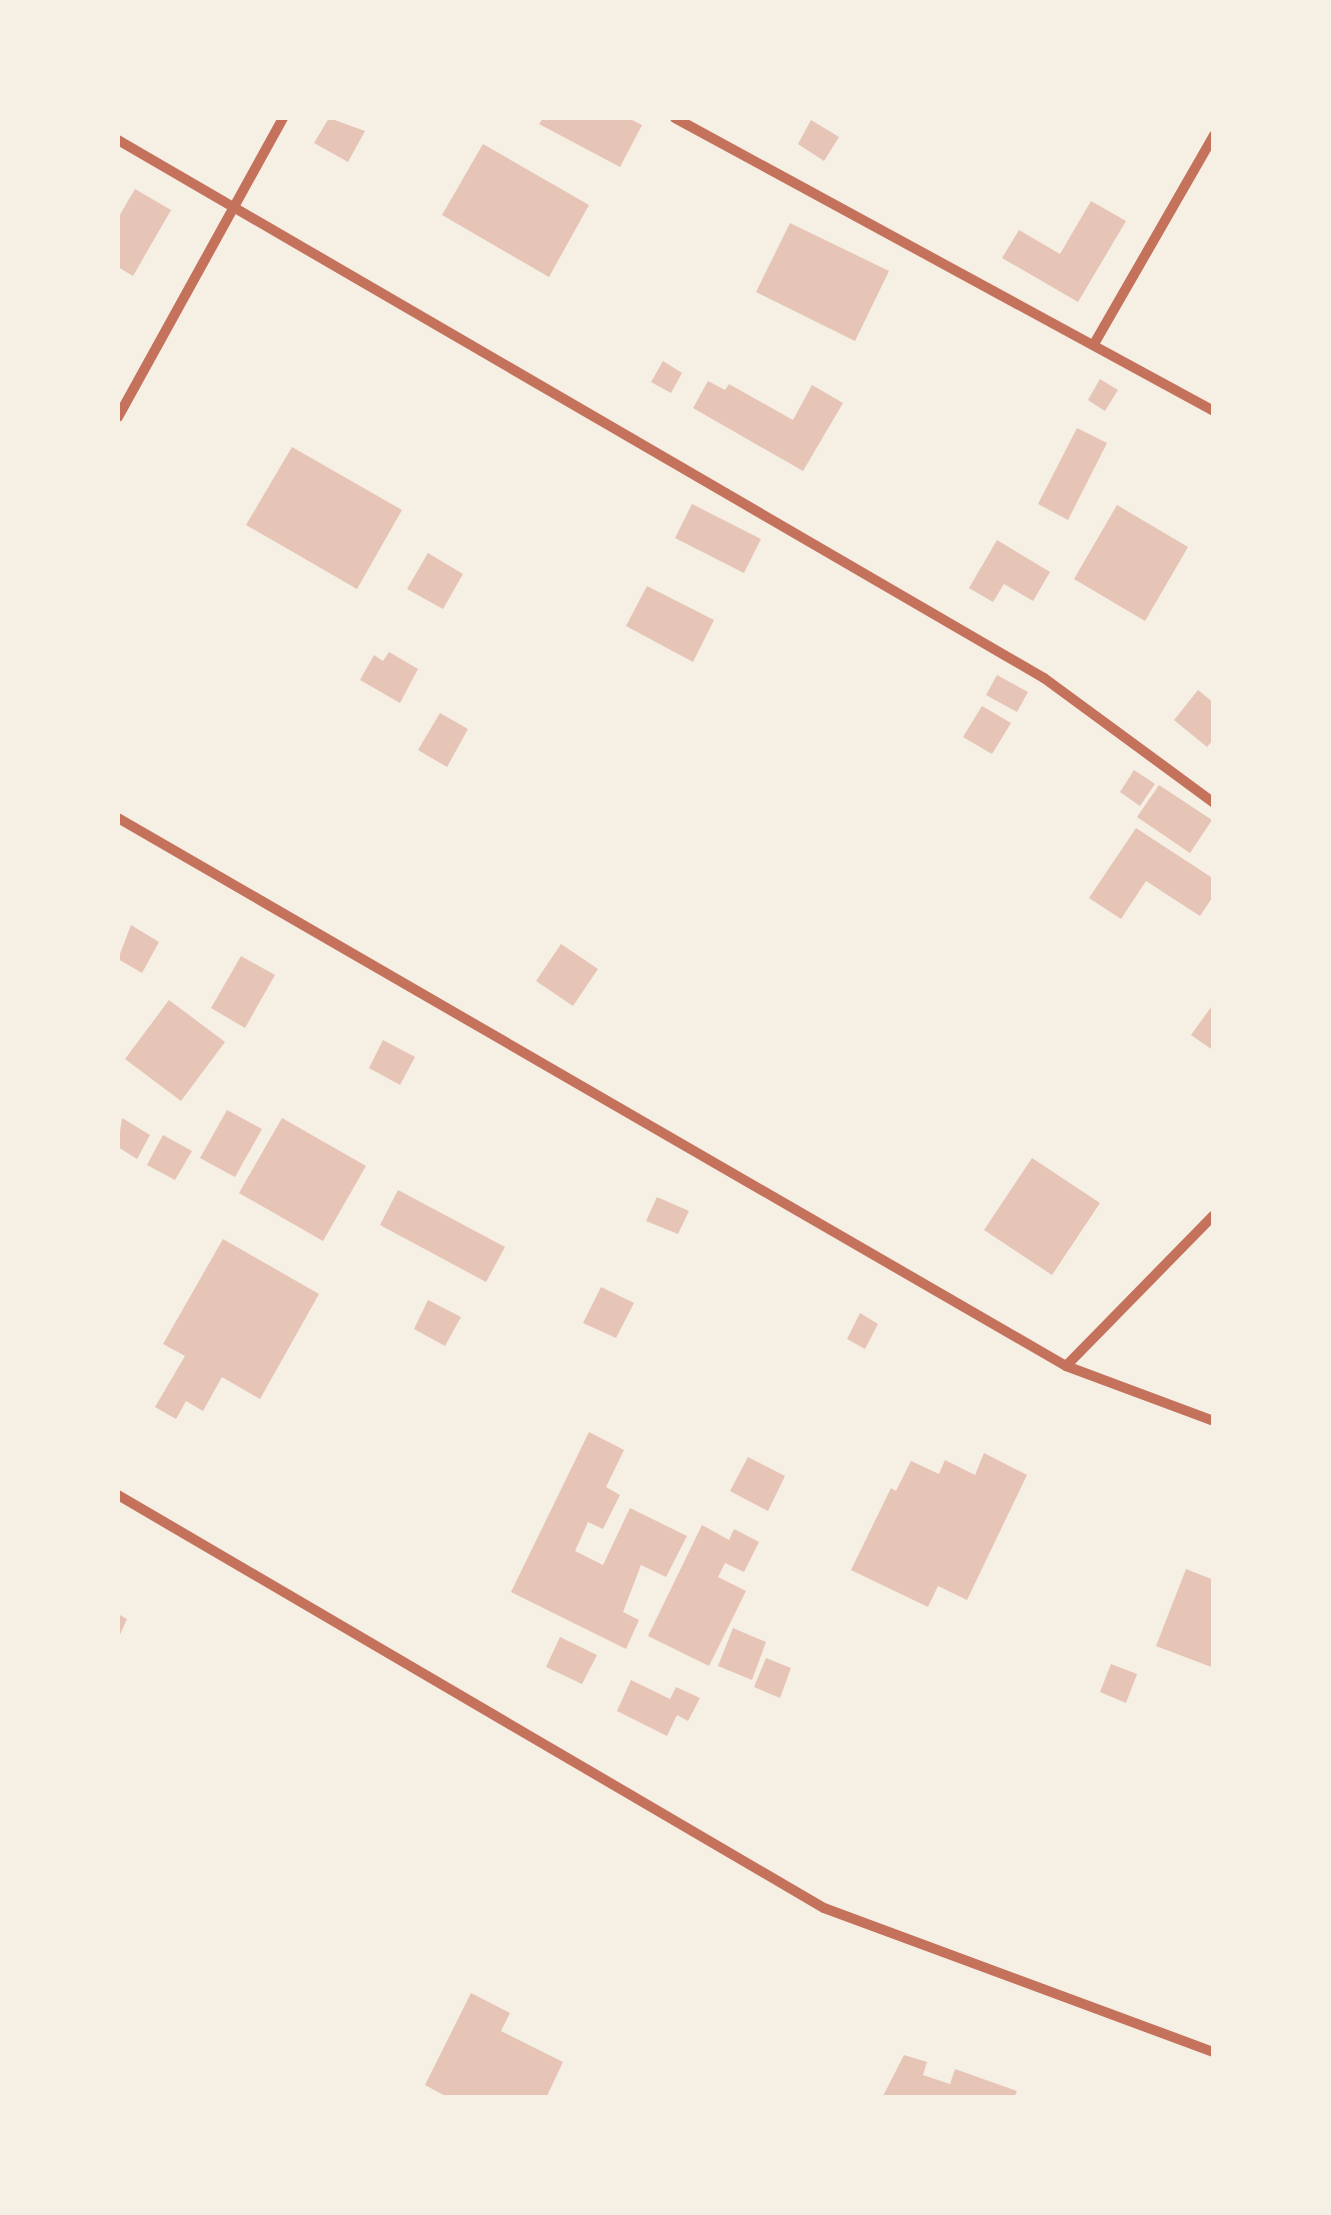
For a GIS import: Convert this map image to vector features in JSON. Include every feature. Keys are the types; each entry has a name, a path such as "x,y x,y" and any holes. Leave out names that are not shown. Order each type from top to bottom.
{"street":[{"path":"118,417 232,205 284,118"},
{"path":"674,118 1214,411"},
{"path":"1094,344 1214,135"},
{"path":"118,140 1044,678 1214,803"},
{"path":"118,818 1066,1366 1214,1421"},
{"path":"1066,1366 1214,1216"},
{"path":"118,1495 824,1908 1214,2052"}],"building":[{"path":"329,118 365,131 348,162 314,143"},
{"path":"543,118 628,118 642,125 620,167 539,124"},
{"path":"811,120 839,137 824,161 798,144"},
{"path":"483,144 589,205 549,277 442,215"},
{"path":"135,189 171,210 133,276 118,267 118,218"},
{"path":"1091,201 1126,221 1078,302 1002,258 1019,230 1060,254"},
{"path":"790,223 889,271 855,341 756,292"},
{"path":"663,361 682,373 671,393 651,382"},
{"path":"1100,379 1118,390 1105,411 1088,400"},
{"path":"708,381 725,390 729,384 793,420 812,385 843,403 803,471 693,408"},
{"path":"1077,428 1107,443 1068,520 1038,504"},
{"path":"292,447 402,510 357,589 246,525"},
{"path":"692,504 761,539 744,573 675,538"},
{"path":"1117,505 1188,547 1145,621 1074,579"},
{"path":"997,540 1050,572 1033,601 1004,584 993,602 969,588"},
{"path":"428,553 463,574 443,609 407,589"},
{"path":"647,586 714,620 693,662 626,626"},
{"path":"389,652 418,669 400,703 360,680 374,655 383,661"},
{"path":"997,675 1028,692 1017,712 986,695"},
{"path":"1198,690 1214,703 1214,739 1207,747 1174,720"},
{"path":"982,706 1011,723 992,754 963,737"},
{"path":"440,713 468,729 447,767 418,750"},
{"path":"1134,770 1155,784 1140,806 1120,792"},
{"path":"1159,785 1212,820 1190,853 1137,817"},
{"path":"1136,828 1214,879 1214,895 1200,916 1146,881 1121,919 1089,898"},
{"path":"131,925 159,942 142,973 118,959"},
{"path":"561,944 598,969 573,1006 536,981"},
{"path":"241,956 275,975 245,1028 211,1008"},
{"path":"169,1000 225,1042 181,1101 125,1059"},
{"path":"1214,1003 1214,1051 1191,1035"},
{"path":"383,1040 415,1057 400,1085 369,1068"},
{"path":"227,1110 262,1129 235,1177 200,1158"},
{"path":"122,1118 150,1135 137,1159 118,1147"},
{"path":"282,1118 366,1166 323,1241 239,1193"},
{"path":"163,1135 192,1151 175,1180 147,1165"},
{"path":"1032,1158 1100,1203 1052,1275 984,1230"},
{"path":"398,1190 505,1247 486,1282 380,1225"},
{"path":"657,1197 689,1211 678,1234 646,1221"},
{"path":"223,1239 319,1294 260,1399 222,1377 203,1411 186,1401 176,1419 155,1407 185,1356 163,1344"},
{"path":"601,1287 634,1303 616,1338 583,1323"},
{"path":"428,1300 461,1317 445,1346 414,1329"},
{"path":"860,1313 878,1324 865,1349 847,1339"},
{"path":"589,1432 624,1450 606,1487 620,1495 603,1529 588,1522 575,1551 603,1565 630,1508 687,1536 666,1577 641,1565 623,1612 639,1620 626,1649 511,1592"},
{"path":"984,1453 1027,1475 967,1600 938,1586 928,1607 851,1570 891,1488 896,1491 911,1461 939,1474 945,1460 975,1475"},
{"path":"748,1457 785,1476 768,1511 730,1491"},
{"path":"702,1525 729,1540 734,1529 759,1542 744,1572 725,1563 718,1577 746,1591 709,1666 648,1636"},
{"path":"1186,1569 1214,1580 1214,1668 1156,1646"},
{"path":"118,1614 127,1619 118,1639"},
{"path":"733,1628 766,1642 752,1680 718,1666"},
{"path":"560,1637 597,1655 582,1684 546,1667"},
{"path":"766,1658 791,1668 780,1698 754,1687"},
{"path":"1111,1664 1137,1674 1126,1703 1100,1692"},
{"path":"631,1680 670,1699 676,1687 700,1698 688,1721 677,1715 667,1736 617,1711"},
{"path":"471,1993 510,2013 501,2031 563,2062 546,2098 449,2098 425,2085"},
{"path":"904,2055 927,2062 923,2075 950,2084 955,2069 1017,2091 1014,2098 882,2098"}]}
